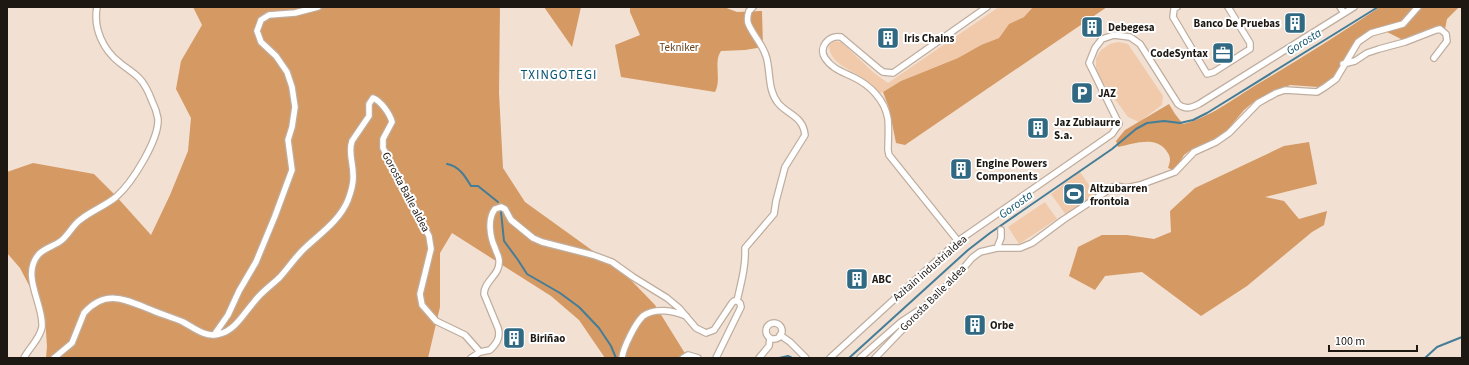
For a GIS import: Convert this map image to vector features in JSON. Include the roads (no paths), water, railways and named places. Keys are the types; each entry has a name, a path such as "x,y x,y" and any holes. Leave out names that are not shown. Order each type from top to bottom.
{"street":[{"path":"24,358 39,337 42,326 33,283 32,270 36,258 45,249 62,240 80,220 116,197 129,181 148,152 156,132 158,117 143,83 138,77 115,59 102,41 98,26 97,7"},
{"path":"54,358 72,343 84,313 87,310 99,301 118,298 133,302 200,331 214,335 228,315 239,291 256,262 276,216 292,170 288,140 292,127 295,107 292,87 287,72 276,56 260,42 257,31 262,20 268,15 295,13 318,7"},
{"path":"716,358 741,307 738,301 745,262 745,248 774,214 776,201 786,167 805,135 805,130 800,121 778,104 773,95 766,56 760,41 748,22 749,11 752,7"},
{"path":"958,241 889,155 888,120 877,95 862,82 831,65 825,58 823,49 829,39 833,37 841,37 879,69 884,72 893,73 987,7"},
{"path":"1177,7 1174,9 1173,17 1207,74 1214,72 1250,49 1250,43 1228,7"},
{"path":"1340,7 1344,13"},
{"name":"Azitain industrialdea","path":"830,358 958,241 1112,134 1119,124 1089,63 1095,48 1102,39 1114,35 1130,37 1140,44 1178,104 1181,107 1189,108 1199,104 1354,7"},
{"name":"Gorosta Balle aldea","path":"875,358 923,308 956,277 972,258 980,252 997,248 1020,248 1032,243 1063,220 1113,187 1126,188 1140,185 1175,172 1194,152 1216,142 1229,133 1258,103 1276,93 1285,90 1317,92 1336,79 1343,64 1358,42 1371,33 1403,24 1418,7"},
{"path":"1343,64 1355,61 1367,53 1405,42 1436,30 1440,30 1446,34 1447,41 1434,58"},
{"name":"Gorosta Balle aldea","path":"214,335 224,332 236,324 300,252 331,224 344,208 348,201 353,184 350,146 368,116 369,104 373,98 376,99 389,114 392,122 383,139 383,148 426,230 430,242 430,255 420,294 422,305 436,321 465,335 480,352"},
{"path":"471,358 480,352 490,350 495,345 499,336 498,328 484,294 485,286 494,277 499,266 499,259 493,243 489,220 492,212 498,207 505,209 512,220 533,238 542,242 593,255 612,262 667,298 679,308 700,331 710,333 714,330 719,325 732,303 734,301 738,301"},
{"path":"997,248 1002,238 1001,230"},
{"path":"860,358 913,312 923,308"},
{"path":"622,358 626,345 636,324 646,314 668,311 686,316"},
{"path":"759,358 768,346 770,338 766,331 766,327 770,323 774,322 779,324 782,329 780,335 776,338 770,338"},
{"path":"780,335 790,342 806,358"},
{"path":"683,358 688,355 698,358"}],"waterway":[{"name":"Gorosta","path":"849,358 968,250 990,233 1112,149 1136,129 1147,123 1164,121 1180,123 1193,120 1207,113 1378,7"},
{"path":"447,164 458,169 471,186 478,186 498,202"},
{"path":"501,212 504,241 527,274 560,293 579,307 599,328 611,346 616,358"},
{"path":"1425,358 1437,347 1462,337"},
{"name":"Gorosta","path":"779,358 788,356 792,358"}],"place":[{"name":"Banco De Pruebas","path":"1295,23"},
{"name":"Debegesa","path":"1092,27"},
{"name":"Iris Chains","path":"888,38"},
{"name":"CodeSyntax","path":"1223,53"},
{"name":"JAZ","path":"1082,93"},
{"name":"Jaz Zubiaurre S.a.","path":"1038,128"},
{"name":"Engine Powers Components","path":"961,169"},
{"name":"Altzubarren frontoia","path":"1074,194"},
{"name":"ABC","path":"857,279"},
{"name":"Orbe","path":"975,325"},
{"name":"Biriñao","path":"514,338"}],"district":[{"name":"TXINGOTEGI","path":"559,75"}],"park label":[{"name":"Tekniker","path":"679,47"}]}
